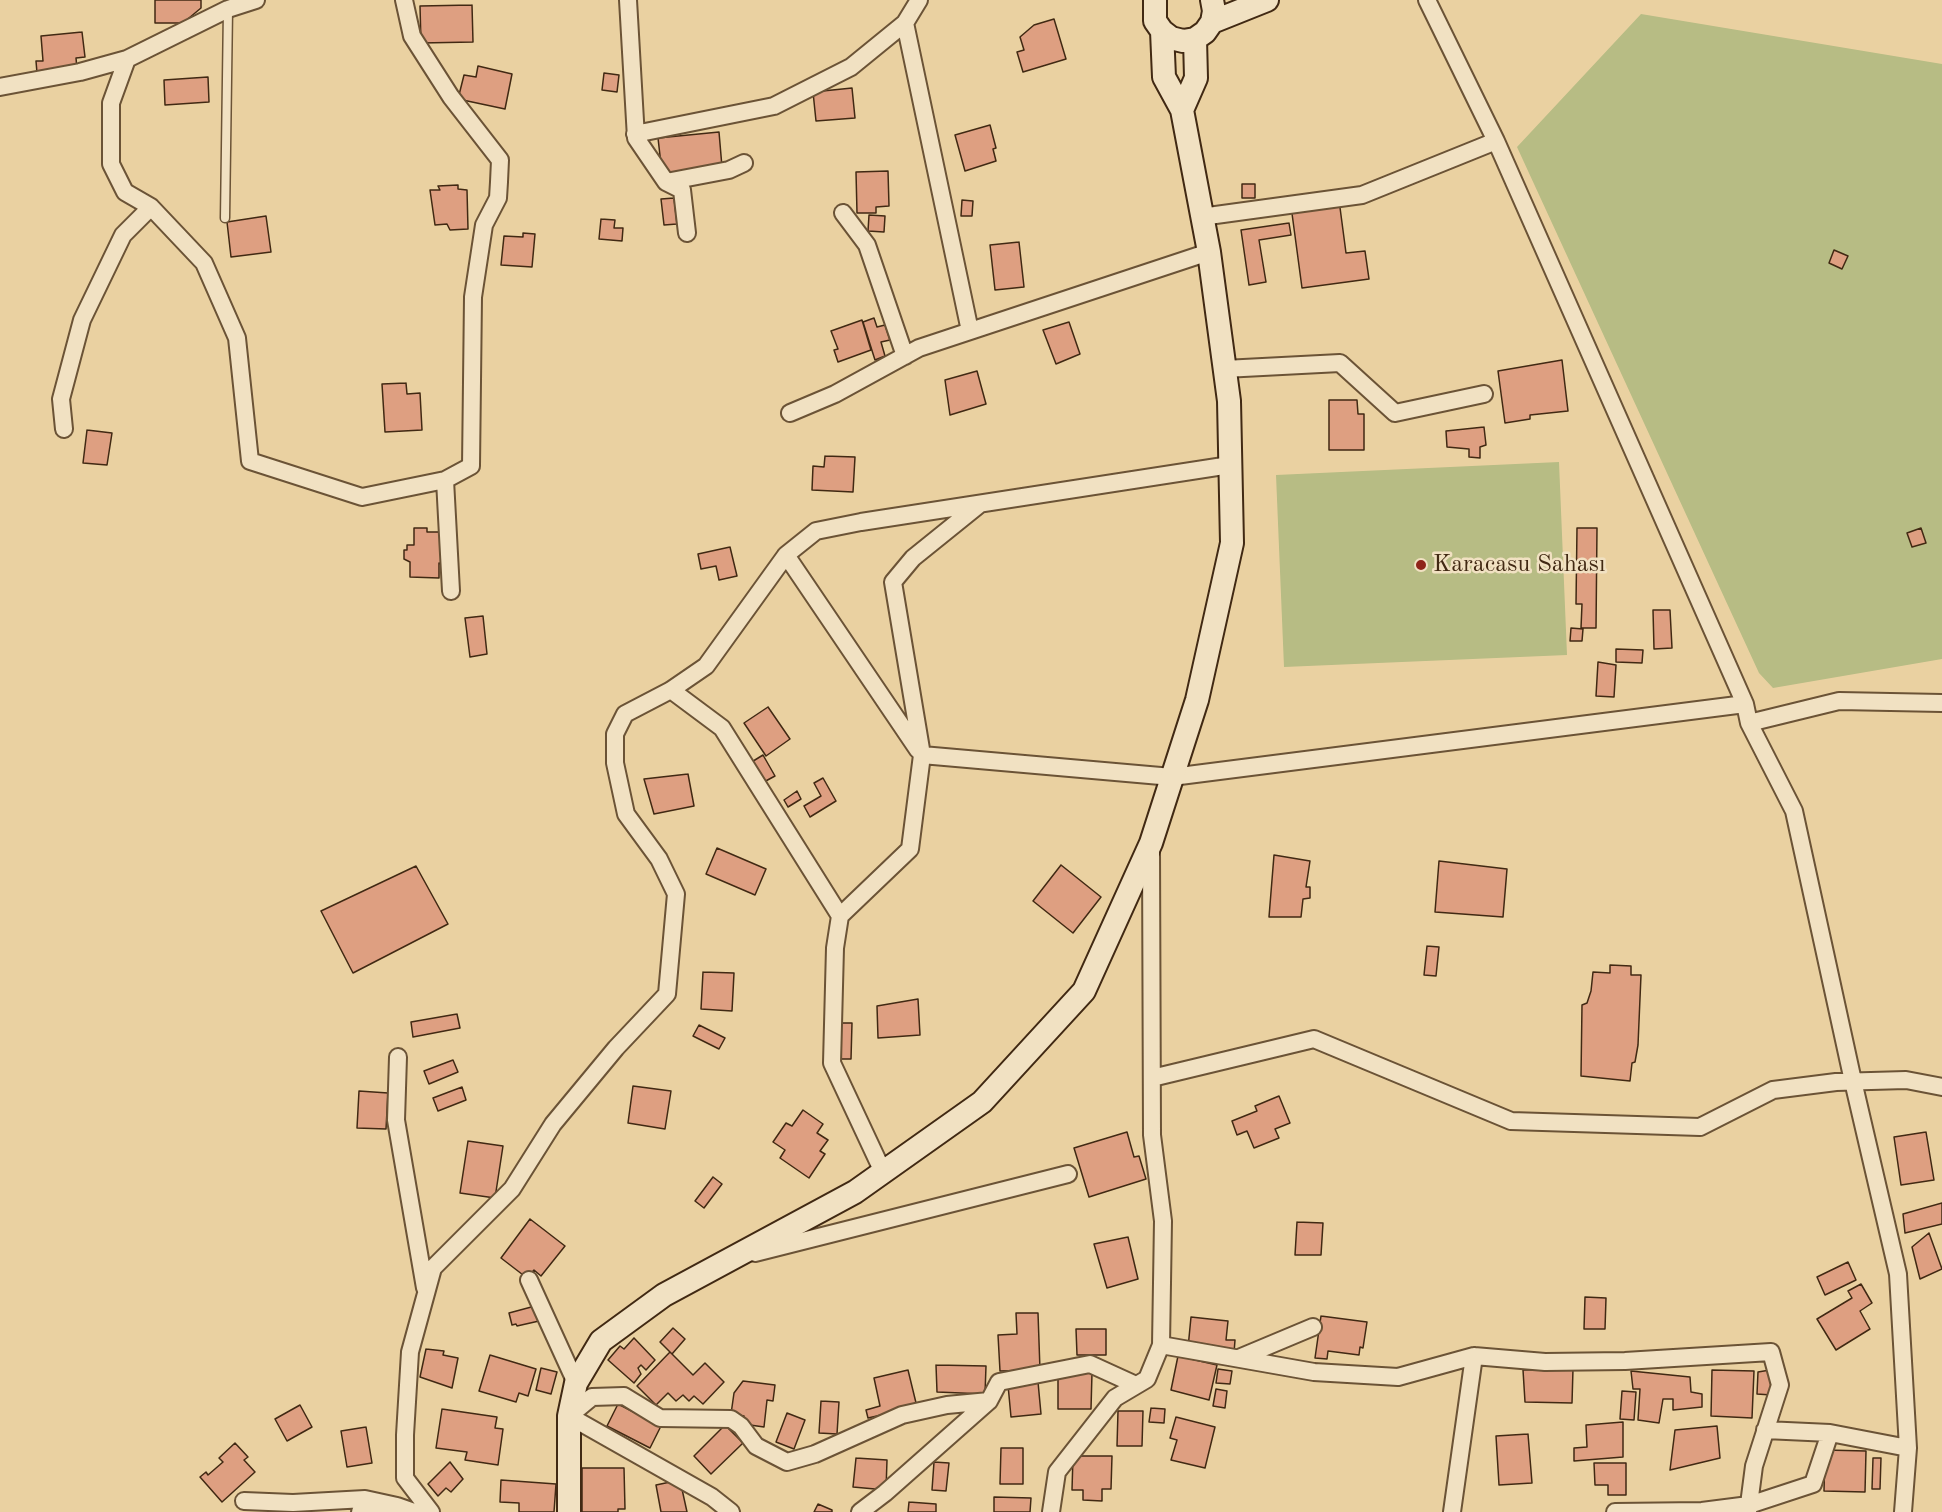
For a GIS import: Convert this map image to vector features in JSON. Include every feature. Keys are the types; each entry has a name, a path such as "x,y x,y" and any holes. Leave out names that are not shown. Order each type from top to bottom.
{"main road":[{"path":"1151,3 1155,21 1162,31 1171,38 1183,41 1195,39 1205,32 1212,11 1267,0"},
{"path":"569,1512 569,1416 576,1383 601,1341 664,1296 855,1192 982,1102 1084,991 1151,843 1197,700 1232,543 1229,400 1209,252 1182,110 1164,77 1162,31"},
{"path":"1182,110 1196,78 1195,39"}],"street":[{"path":"0,87 80,72 127,59 228,9 256,0"},
{"path":"127,59 111,103 111,164 125,192 151,207 204,263 237,338 250,461 362,497 445,480 471,466 473,297 484,225 498,198 500,160 452,97 412,36 404,0"},
{"path":"628,0 635,134 666,182 682,190 687,233"},
{"path":"635,134 774,106 851,67 905,23 919,0"},
{"path":"1427,0 1496,141 1745,704 1749,723 1794,811 1898,1274 1908,1448 1903,1512"},
{"path":"905,23 970,331"},
{"path":"1201,217 1362,195 1496,141"},
{"path":"666,182 729,170 744,163"},
{"path":"64,429 61,399 82,320 123,235 151,207"},
{"path":"843,213 867,245 904,356"},
{"path":"790,412 835,394 920,348 1209,252"},
{"path":"1224,369 1340,363 1395,412 1484,394"},
{"path":"431,1512 405,1479 410,1352 433,1268 512,1190 554,1124 616,1048 667,993 676,894 659,859 626,814 615,763 615,734 625,714 671,690 706,666 786,555 816,531 1230,465"},
{"path":"445,480 451,591"},
{"path":"883,1172 832,1063 833,969 840,916 910,849 922,755 893,582 913,558 982,503"},
{"path":"786,555 922,755"},
{"path":"671,690 722,728 840,916"},
{"path":"1749,723 1839,701 1942,703"},
{"path":"922,755 1172,777 1745,704"},
{"path":"1051,1512 1056,1472 1115,1398 1147,1379 1161,1345 1163,1221 1152,1135 1151,843"},
{"path":"1152,1078 1314,1039 1511,1121 1700,1127 1773,1090 1853,1081 1906,1080 1942,1087"},
{"path":"398,1058 396,1120 426,1294"},
{"path":"734,1258 1068,1174"},
{"path":"529,1280 576,1383"},
{"path":"1238,1359 1313,1327"},
{"path":"1161,1345 1314,1372 1398,1377 1474,1356 1545,1362 1625,1361 1771,1352 1780,1385 1754,1466 1749,1508"},
{"path":"1452,1512 1474,1356"},
{"path":"860,1512 926,1458 988,1401 999,1382 1090,1364 1136,1385"},
{"path":"730,1512 694,1486 569,1416 592,1397 624,1396 660,1418 731,1419 741,1426 756,1446 787,1462 815,1454 902,1415 947,1405 988,1401"},
{"path":"1765,1430 1830,1433 1908,1448"},
{"path":"1615,1512 1749,1508 1813,1484 1830,1433"},
{"path":"244,1501 293,1503 365,1499 414,1512"},
{"path":"360,1512 397,1506"}],"lane":[{"path":"225,218 228,9"}],"green space":[{"path":"1641,14 1942,64 1942,659 1773,688 1759,673 1517,147"},
{"name":"Karacasu Sahası","path":"1559,462 1567,655 1284,667 1276,475"}],"building":[{"path":"155,0 201,0 201,8 183,23 155,23"},
{"path":"472,5 473,42 421,43 420,6"},
{"path":"1054,19 1066,59 1023,72 1017,52 1024,50 1020,37 1034,25"},
{"path":"82,32 85,57 76,58 77,69 37,73 36,61 43,61 41,36"},
{"path":"478,66 512,74 505,109 458,99 464,75 476,77"},
{"path":"604,73 619,75 617,92 602,90"},
{"path":"208,77 209,102 165,105 164,80"},
{"path":"852,88 855,118 816,121 813,92"},
{"path":"990,125 996,148 993,149 996,161 965,171 955,135"},
{"path":"719,132 722,167 662,173 658,138"},
{"path":"888,171 889,206 876,207 876,213 857,213 856,172"},
{"path":"1242,184 1255,184 1255,198 1242,198"},
{"path":"458,185 458,189 467,190 468,229 450,230 447,224 435,225 430,190 440,190 438,186"},
{"path":"674,198 677,224 664,225 661,199"},
{"path":"962,200 973,201 972,216 961,216"},
{"path":"1339,200 1346,253 1365,251 1369,279 1302,288 1291,206"},
{"path":"869,215 885,216 884,232 868,231"},
{"path":"266,216 271,252 231,257 227,222"},
{"path":"601,219 615,220 614,228 623,228 622,241 599,239"},
{"path":"1289,223 1291,235 1259,240 1266,282 1249,285 1241,230"},
{"path":"523,233 535,234 532,267 501,265 504,236 523,237"},
{"path":"1019,242 1024,287 995,290 990,245"},
{"path":"1834,250 1848,256 1842,269 1829,263"},
{"path":"874,318 877,327 885,325 890,340 881,342 885,356 875,360 863,322"},
{"path":"862,320 871,350 838,362 834,350 838,349 831,331"},
{"path":"1069,322 1080,354 1056,364 1043,330"},
{"path":"1562,360 1568,411 1530,415 1530,419 1505,423 1498,371"},
{"path":"977,371 986,404 950,415 945,380"},
{"path":"406,383 407,394 420,393 422,430 385,432 382,384"},
{"path":"1329,400 1357,400 1358,414 1364,414 1364,450 1329,450"},
{"path":"1484,427 1486,445 1480,447 1480,458 1469,457 1469,449 1447,447 1446,431"},
{"path":"87,430 112,433 107,465 83,463"},
{"path":"825,456 855,457 853,492 812,490 813,466 824,467"},
{"path":"414,528 427,528 427,532 443,532 439,578 410,577 410,562 404,559 404,550 407,550 407,545 414,545"},
{"path":"1577,528 1597,528 1596,628 1581,628 1582,604 1576,604"},
{"path":"1921,528 1926,543 1912,547 1907,533"},
{"path":"730,547 737,576 719,580 716,566 701,569 698,554"},
{"path":"1653,610 1670,610 1672,648 1654,649"},
{"path":"483,616 487,654 470,657 465,618"},
{"path":"1571,628 1583,629 1582,641 1570,641"},
{"path":"1616,649 1643,650 1642,663 1616,662"},
{"path":"1598,662 1616,665 1614,697 1596,696"},
{"path":"768,707 790,739 766,756 744,723"},
{"path":"763,755 775,776 762,783 750,763"},
{"path":"688,774 694,806 654,814 644,779"},
{"path":"823,778 836,801 810,817 804,806 821,796 814,783"},
{"path":"797,791 801,799 788,807 784,800"},
{"path":"717,848 766,869 755,895 706,874"},
{"path":"1274,855 1310,861 1306,887 1310,887 1310,898 1303,899 1301,917 1269,917"},
{"path":"1439,861 1507,869 1503,917 1435,912"},
{"path":"1061,865 1101,897 1073,933 1033,901"},
{"path":"416,866 448,924 353,973 321,911"},
{"path":"1427,946 1439,947 1436,976 1424,975"},
{"path":"1610,965 1631,966 1631,975 1641,975 1638,1045 1635,1062 1632,1063 1630,1081 1581,1076 1582,1005 1587,1003 1591,991 1593,972 1610,973"},
{"path":"703,972 734,973 732,1011 701,1009"},
{"path":"918,999 920,1035 878,1038 877,1006"},
{"path":"457,1014 460,1028 413,1037 411,1022"},
{"path":"837,1023 852,1023 851,1059 836,1059"},
{"path":"699,1025 725,1038 719,1049 693,1036"},
{"path":"453,1060 458,1072 429,1084 424,1071"},
{"path":"633,1086 671,1091 665,1129 628,1123"},
{"path":"462,1087 466,1100 438,1111 433,1098"},
{"path":"359,1091 388,1093 386,1129 357,1128"},
{"path":"1279,1096 1290,1123 1275,1129 1279,1138 1254,1148 1247,1131 1237,1135 1232,1121 1257,1111 1255,1106"},
{"path":"803,1110 823,1124 817,1133 828,1140 820,1151 825,1154 809,1178 780,1158 785,1150 773,1142 786,1123 792,1126"},
{"path":"1127,1132 1134,1157 1139,1156 1146,1179 1089,1197 1074,1148"},
{"path":"1926,1132 1934,1180 1901,1185 1894,1137"},
{"path":"468,1141 503,1146 495,1198 460,1193"},
{"path":"713,1177 722,1184 704,1208 695,1201"},
{"path":"1942,1203 1942,1224 1905,1233 1903,1214"},
{"path":"530,1219 565,1246 541,1276 534,1270 527,1278 501,1258"},
{"path":"1297,1222 1323,1223 1321,1255 1295,1255"},
{"path":"1929,1233 1942,1269 1920,1279 1912,1247"},
{"path":"1128,1237 1138,1279 1107,1288 1094,1244"},
{"path":"1848,1262 1856,1280 1825,1295 1817,1277"},
{"path":"1861,1284 1872,1303 1860,1311 1870,1329 1836,1350 1817,1319 1852,1298 1848,1291"},
{"path":"1585,1297 1606,1298 1605,1329 1584,1329"},
{"path":"535,1306 539,1321 512,1325 509,1313"},
{"path":"1016,1313 1038,1313 1040,1370 1000,1371 998,1335 1017,1334"},
{"path":"1321,1316 1367,1322 1363,1348 1360,1347 1359,1355 1328,1351 1327,1359 1315,1358"},
{"path":"1191,1317 1228,1321 1226,1340 1235,1340 1234,1353 1188,1348"},
{"path":"673,1328 685,1339 672,1354 660,1342"},
{"path":"1076,1329 1106,1329 1106,1355 1077,1355"},
{"path":"634,1338 655,1360 646,1370 641,1365 638,1368 641,1374 634,1383 608,1360 620,1346 624,1349"},
{"path":"426,1349 444,1351 443,1355 458,1358 452,1388 420,1377"},
{"path":"670,1352 693,1375 705,1363 724,1382 703,1404 694,1396 689,1401 683,1395 676,1401 668,1393 656,1405 637,1386"},
{"path":"490,1355 536,1369 528,1396 519,1393 516,1402 479,1391"},
{"path":"1178,1356 1217,1365 1209,1400 1171,1390"},
{"path":"936,1365 986,1366 985,1394 937,1392"},
{"path":"541,1368 557,1372 551,1394 536,1390"},
{"path":"1218,1369 1232,1371 1230,1384 1216,1383"},
{"path":"1573,1369 1572,1403 1525,1402 1523,1370"},
{"path":"908,1370 917,1407 868,1418 866,1410 880,1406 874,1378"},
{"path":"1712,1370 1754,1371 1752,1418 1711,1416"},
{"path":"1770,1370 1771,1395 1757,1394 1758,1372"},
{"path":"1631,1371 1690,1377 1691,1392 1702,1394 1702,1407 1673,1410 1673,1399 1663,1399 1659,1423 1638,1420 1640,1389 1633,1389"},
{"path":"1058,1372 1092,1373 1091,1409 1058,1409"},
{"path":"743,1381 775,1385 773,1401 767,1400 764,1427 743,1424 744,1416 731,1414 734,1393"},
{"path":"1038,1382 1041,1414 1011,1417 1008,1385"},
{"path":"1216,1389 1227,1391 1225,1408 1213,1406"},
{"path":"1622,1391 1636,1392 1634,1420 1620,1419"},
{"path":"821,1401 839,1402 837,1434 819,1433"},
{"path":"618,1404 661,1426 650,1448 607,1426"},
{"path":"300,1405 312,1427 287,1441 275,1419"},
{"path":"1151,1408 1165,1409 1164,1423 1149,1422"},
{"path":"442,1409 497,1417 495,1428 503,1429 498,1465 465,1460 467,1452 436,1448"},
{"path":"1118,1411 1143,1411 1142,1446 1117,1446"},
{"path":"787,1413 805,1420 794,1449 776,1442"},
{"path":"1176,1417 1215,1427 1205,1468 1171,1460 1177,1440 1170,1438"},
{"path":"1623,1422 1623,1457 1574,1461 1574,1448 1587,1447 1586,1425"},
{"path":"725,1425 743,1443 711,1474 694,1456"},
{"path":"1717,1426 1720,1458 1670,1470 1675,1430"},
{"path":"366,1427 372,1463 347,1467 341,1431"},
{"path":"1528,1434 1532,1483 1499,1485 1496,1436"},
{"path":"235,1443 248,1457 244,1460 255,1472 222,1502 200,1477 206,1472 208,1475 223,1462 219,1458"},
{"path":"1001,1448 1023,1448 1023,1484 1000,1484"},
{"path":"1825,1450 1866,1451 1865,1492 1824,1491"},
{"path":"1073,1456 1112,1456 1111,1489 1102,1489 1102,1501 1083,1500 1083,1490 1072,1490"},
{"path":"856,1458 887,1460 886,1490 853,1487"},
{"path":"1873,1458 1881,1458 1880,1489 1872,1489"},
{"path":"450,1462 463,1479 451,1492 446,1488 438,1496 428,1484"},
{"path":"934,1462 949,1463 946,1491 932,1490"},
{"path":"1594,1463 1626,1463 1626,1495 1608,1495 1608,1485 1595,1485"},
{"path":"582,1468 624,1468 625,1509 618,1509 618,1512 582,1512"},
{"path":"501,1480 556,1484 554,1512 519,1512 519,1503 500,1502"},
{"path":"680,1480 687,1512 661,1512 656,1485"},
{"path":"994,1497 1031,1498 1030,1512 994,1512"},
{"path":"909,1502 936,1504 936,1512 908,1512"},
{"path":"818,1504 832,1510 832,1512 814,1512"}],"place":[{"name":"Karacasu Sahası","path":"1421,565"}]}
